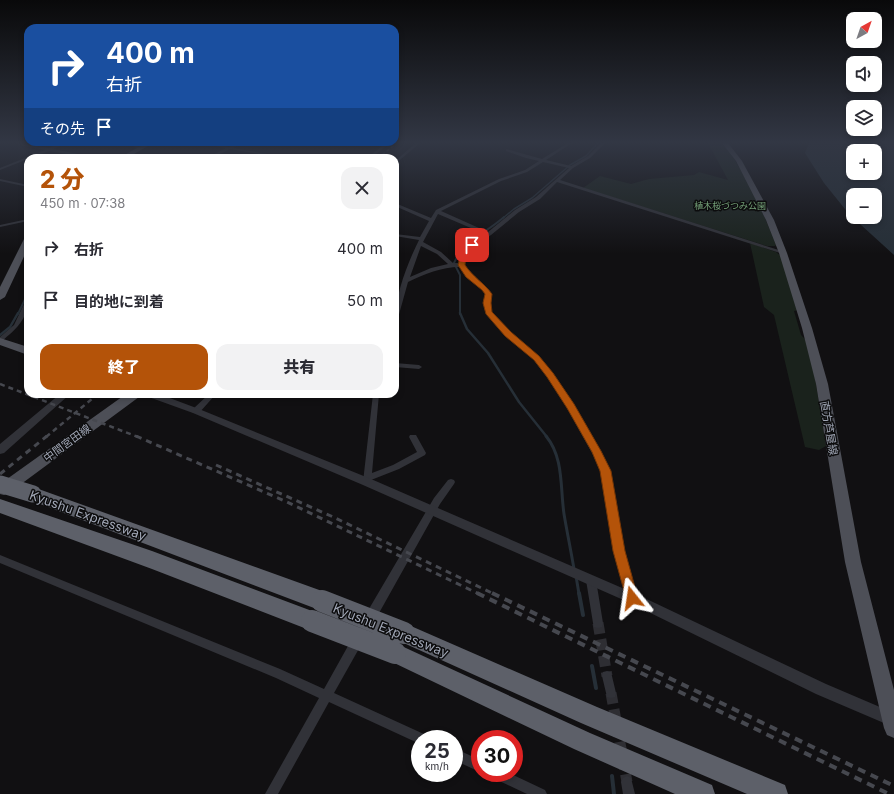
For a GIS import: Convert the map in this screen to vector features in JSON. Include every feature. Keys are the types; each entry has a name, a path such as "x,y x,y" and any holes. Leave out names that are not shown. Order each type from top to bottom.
{"highway":[{"name":"Kyushu Expressway","path":"0,484 33,494 404,633 589,715 776,794"},
{"name":"Kyushu Expressway","path":"7,508 152,560 395,654 582,741 703,794"}],"main road":[{"name":"直方芦屋線","path":"749,180 765,210 782,252 818,366 854,562 893,724"},
{"path":"0,298 24,247"},
{"path":"0,340 24,349"},
{"name":"中間宮田線","path":"0,492 129,398"}],"street":[{"path":"0,180 24,185"},
{"path":"399,296 421,241 438,212 448,205 500,180"},
{"path":"632,598 619,551 606,471 564,395 550,375 536,358 508,334 489,313 487,303 488,294 484,288 468,276 462,265 463,256 466,250 489,234 556,181 782,252"},
{"path":"399,207 432,220"},
{"path":"438,212 489,234"},
{"path":"0,226 24,221"},
{"path":"399,235 421,241 439,253 452,265"},
{"path":"406,281 433,268 462,265"},
{"path":"0,340 16,326 24,310"},
{"path":"399,365 419,367"},
{"path":"0,450 61,398"},
{"path":"159,398 368,480 431,511 632,598 893,724"},
{"path":"196,412 210,398"},
{"path":"368,480 376,398"},
{"path":"368,480 422,453 413,437"},
{"path":"271,794 431,511 451,482"},
{"path":"0,559 273,671 411,734"},
{"path":"588,579 598,623"},
{"path":"608,676 611,693"},
{"path":"515,782 541,794"},
{"path":"626,782 629,794"}],"green space":[{"name":"植木桜づつみ公園","path":"594,180 616,180 631,184 645,180 747,180 776,245 767,246 583,188"},
{"name":"植木桜づつみ公園","path":"750,243 776,252 781,256 798,310 794,311 801,335 806,340 814,372 826,446 819,450 805,447 774,315 764,307"}],"shaded area":[{"path":"822,180 894,180 894,255 860,224 882,224 882,188 846,188 846,210"}],"waterway":[{"path":"503,218 532,198 553,180"},
{"path":"460,313 460,275 454,263 470,242 504,217"},
{"path":"18,314 24,301"},
{"path":"0,335 10,327 18,313"},
{"path":"460,313 467,329 488,353 519,402 547,437"},
{"path":"546,436 552,445 559,463 564,514 574,569"},
{"path":"576,576 579,594"},
{"path":"579,593 583,615"},
{"path":"592,666 596,688"},
{"path":"612,776 614,794"}],"tunnel":[{"path":"598,623 607,676"},
{"path":"611,693 627,782"}],"railway":[{"path":"0,384 24,393"},
{"path":"36,398 75,413"},
{"path":"75,413 93,398"},
{"path":"46,437 75,413"},
{"path":"75,413 138,437"},
{"path":"0,474 47,436"},
{"path":"136,436 287,502 479,594"},
{"path":"216,465 331,516 494,594"},
{"path":"477,593 889,794"},
{"path":"492,593 894,786"}],"route":[{"path":"472,245 466,250 463,256 462,265 468,276 484,288 488,294 487,303 489,313 508,334 536,358 550,375 564,395 606,471 619,551 632,598"}]}
